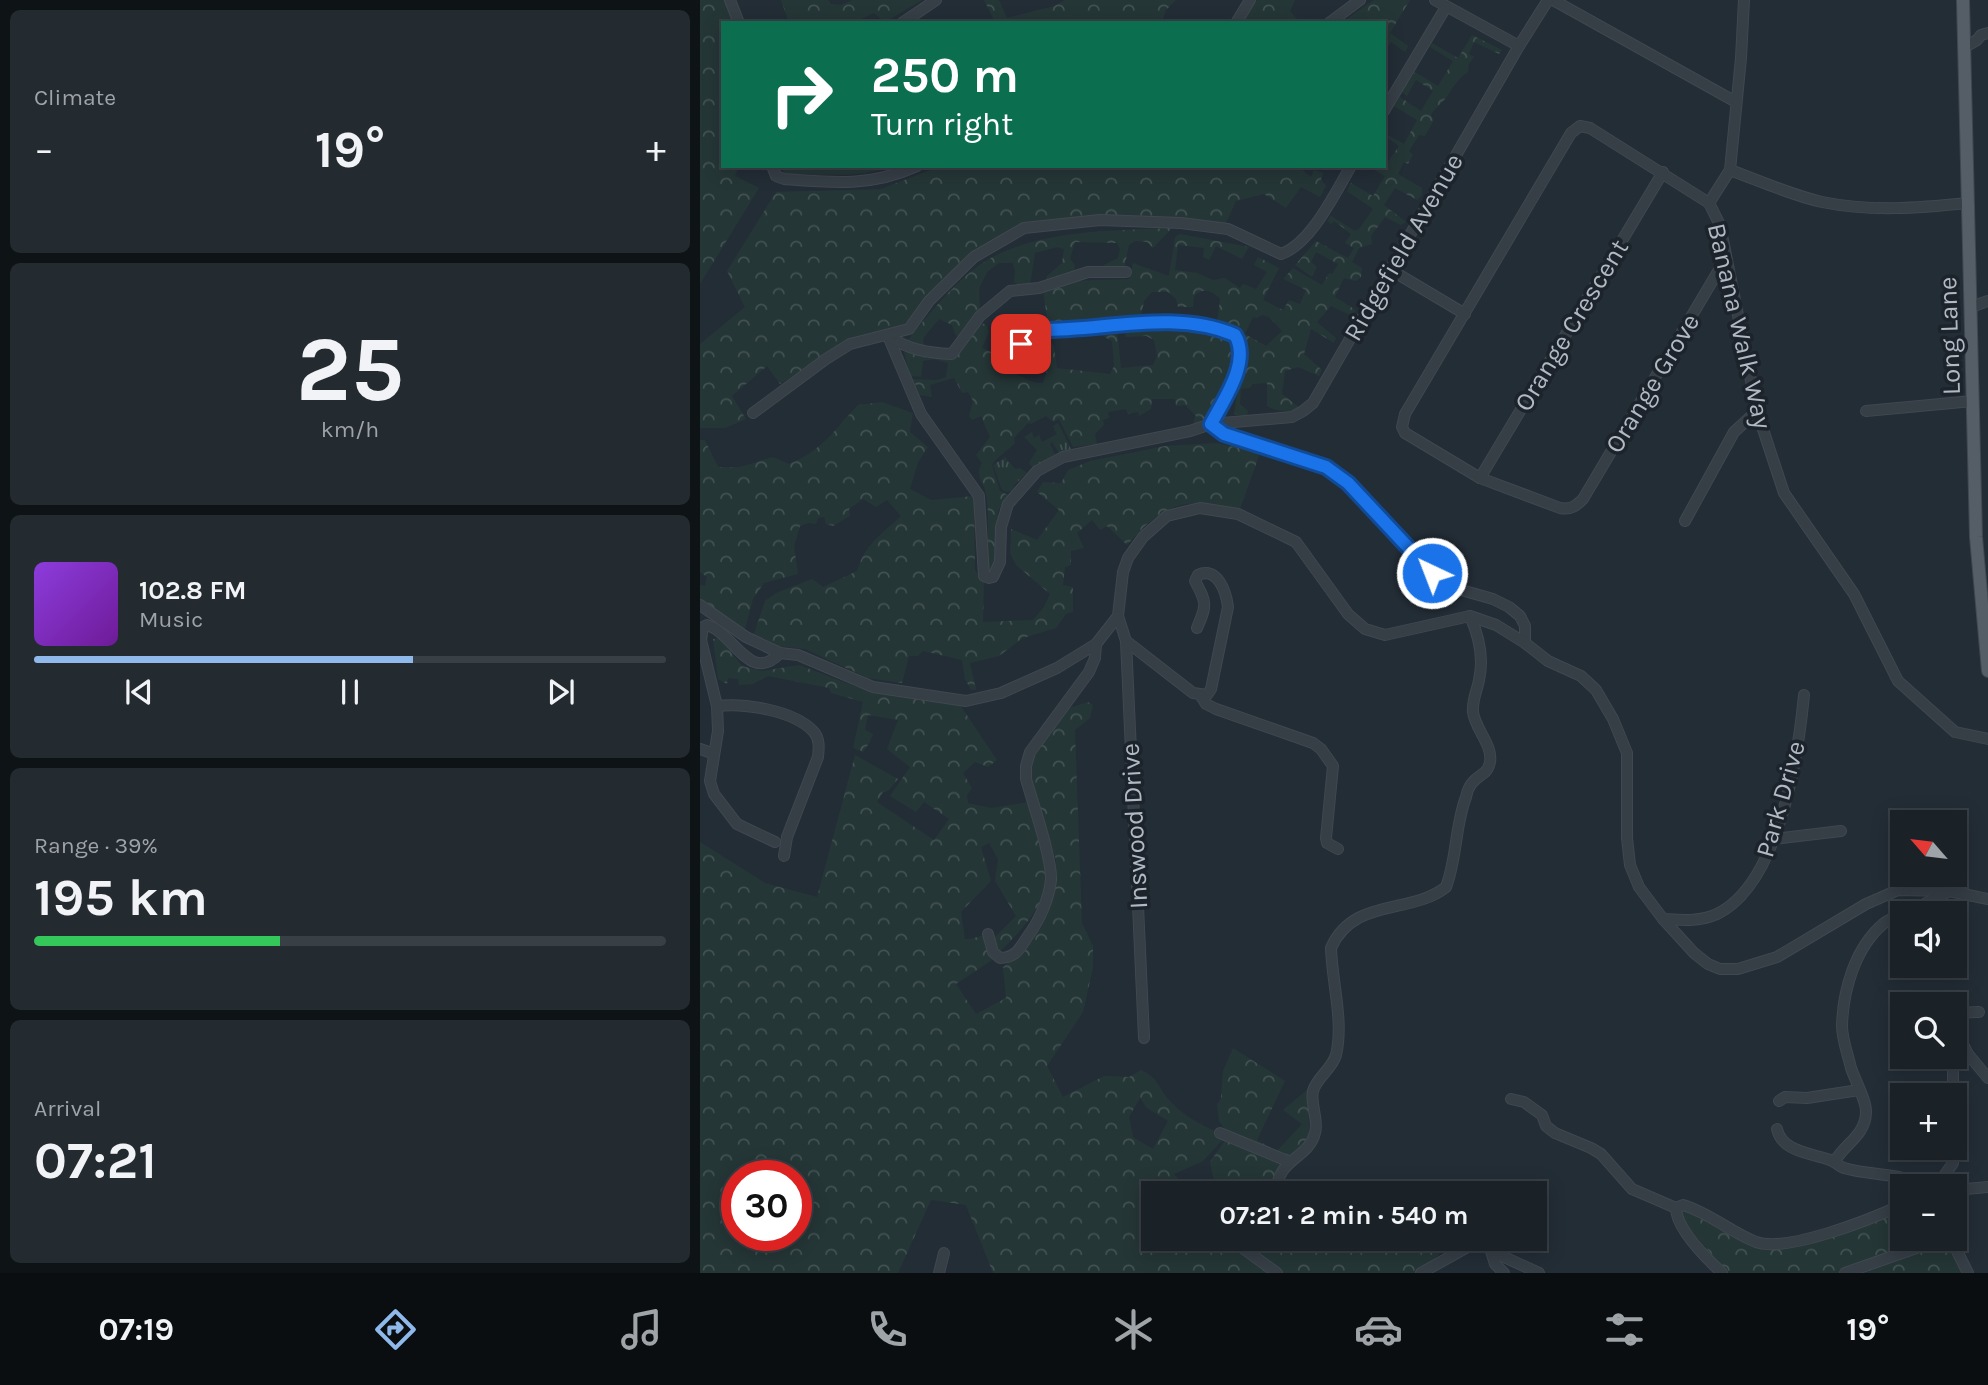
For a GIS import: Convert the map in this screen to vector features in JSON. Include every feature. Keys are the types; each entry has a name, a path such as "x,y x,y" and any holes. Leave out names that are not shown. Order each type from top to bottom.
{"main road":[{"name":"Long Lane","path":"1963,0 1976,537 1988,671"}],"street":[{"path":"730,0 738,21"},
{"path":"905,21 936,0"},
{"path":"1237,21 1250,0"},
{"path":"1332,21 1360,0"},
{"path":"1435,0 1519,46"},
{"path":"1551,0 1736,102"},
{"name":"Ridgefield Avenue","path":"888,336 921,414 979,496 984,536 984,576 993,577 1000,562 1001,527 1008,504 1037,471 1063,457 1190,431 1211,424 1292,417 1313,403 1519,46 1551,0"},
{"path":"1709,203 1730,170 1744,0"},
{"path":"1386,108 1446,6"},
{"path":"1964,27 1985,34 1965,47"},
{"name":"Banana Walk Way","path":"1480,478 1408,436 1402,427 1405,414 1574,128 1590,128 1709,203 1719,223 1757,411 1784,493 1854,594 1898,681 1955,732 1988,739"},
{"path":"773,168 776,176 784,178 845,183 885,179 912,168"},
{"path":"753,413 850,344 909,329 929,301 974,257 1024,228 1100,220 1181,223 1228,229 1280,254 1290,251 1313,228 1350,168"},
{"path":"1730,170 1822,201 1864,208 1907,209 1968,203"},
{"name":"Orange Crescent","path":"1480,478 1663,172"},
{"name":"Orange Grove","path":"1480,478 1560,508 1576,506 1583,499 1727,258"},
{"path":"1391,270 1465,314"},
{"path":"888,336 904,347 930,353 953,354 980,316 1010,291 1040,288 1088,272 1126,272"},
{"path":"1971,307 1988,301"},
{"path":"1018,358 1025,337 1039,330 1166,323 1200,324 1235,335 1242,353 1232,383 1211,424 1224,434 1326,467 1348,483 1440,584 1493,599 1520,616 1525,626 1525,643"},
{"path":"1866,411 1973,401"},
{"path":"1685,521 1734,432 1757,411"},
{"path":"700,605 746,638 780,653 798,655 873,687 966,701 1001,693 1057,668 1096,645 1118,616 1123,572 1128,558 1143,537 1167,516 1200,508 1238,514 1296,542 1348,614 1365,629 1385,635 1470,617 1496,625 1525,643 1548,662 1581,677 1596,690 1614,719 1627,753 1627,838 1630,865 1639,887 1663,919 1694,953 1708,964 1720,969 1738,969 1777,957 1866,904 1898,890 1949,891 1987,898"},
{"path":"1197,628 1206,608 1195,581 1198,575 1205,572 1213,574 1219,581 1227,597 1228,607 1210,689 1207,695 1200,696"},
{"name":"Inswood Drive","path":"1118,616 1126,641 1143,1038"},
{"path":"1278,1181 1290,1162 1307,1148 1316,1133 1312,1096 1314,1087 1329,1069 1335,1056 1339,1029 1331,948 1336,937 1344,928 1379,908 1428,897 1446,887 1451,875 1465,798 1473,781 1488,771 1489,750 1476,726 1473,712 1480,671 1480,645 1470,617"},
{"path":"775,842 737,824 714,794 710,781 718,731 717,706 701,640 703,627 707,625 719,630 752,662 762,664 780,653"},
{"path":"1126,641 1200,696 1206,704 1313,743 1321,749 1333,766 1326,838 1327,843 1338,849"},
{"path":"989,933 993,952 1000,958 1009,958 1017,953 1035,926 1048,894 1050,865 1026,766 1030,752 1089,672 1095,658 1096,645"},
{"name":"Park Drive","path":"1663,919 1693,921 1715,915 1734,904 1756,877 1774,839 1799,747 1804,695"},
{"path":"717,706 735,704 786,715 814,732 820,744 818,757 787,837 784,856"},
{"path":"700,749 714,754"},
{"path":"1774,839 1841,831"},
{"path":"1929,901 1949,891"},
{"path":"1835,1161 1860,1133 1866,1112 1842,1028 1846,991 1855,964 1870,938 1890,920"},
{"path":"1967,1012 1979,1012"},
{"path":"1967,1052 1988,1077"},
{"path":"1779,1101 1785,1097 1807,1098 1859,1090"},
{"path":"1511,1099 1524,1102 1542,1115 1546,1126 1555,1133 1601,1154 1632,1189 1676,1208 1683,1205 1698,1209 1756,1242 1773,1245 1836,1230 1890,1210"},
{"path":"1777,1129 1779,1136 1789,1147 1835,1161 1846,1168 1890,1176"},
{"path":"1220,1133 1290,1162"},
{"path":"1967,1189 1988,1187"},
{"path":"1676,1208 1676,1218 1683,1229 1722,1273"},
{"path":"1247,1251 1277,1273"},
{"path":"1421,1273 1462,1251"},
{"path":"1491,1251 1495,1264 1504,1273"},
{"path":"1491,1251 1539,1273"},
{"path":"1845,1270 1898,1251"},
{"path":"1957,1251 1968,1273"},
{"path":"939,1273 944,1253"}],"green space":[{"path":"700,0 726,0 733,21 721,21 721,168 738,168 735,176 759,188 700,284"},
{"path":"781,0 828,0 831,4 841,5 852,0 922,0 887,21 874,13 856,21 788,21"},
{"path":"984,0 999,0 1007,18 1054,6 1065,0 1176,0 1166,10 1162,21 992,21"},
{"path":"1257,0 1295,0 1290,11 1298,21 1243,21"},
{"path":"1374,0 1410,0 1390,33 1408,46 1405,52 1391,42 1386,48 1386,21 1344,21"},
{"path":"1472,35 1502,50 1499,54 1474,42 1469,54 1474,57 1468,72 1431,115 1434,120 1425,136 1419,135 1409,151 1413,155 1408,164 1404,162 1398,174 1422,188 1422,195 1417,200 1395,188 1384,205 1406,222 1401,225 1385,217 1371,236 1372,244 1359,248 1352,262 1362,268 1361,277 1356,281 1344,278 1335,297 1356,310 1352,316 1331,306 1317,322 1336,338 1334,343 1311,329 1304,354 1322,370 1319,376 1298,367 1285,371 1282,394 1300,408 1279,411 1267,406 1267,383 1252,384 1250,388 1241,389 1240,404 1248,411 1247,417 1234,414 1243,342 1235,331 1217,324 1220,298 1210,292 1204,291 1194,296 1193,307 1178,307 1176,299 1168,292 1152,292 1144,301 1141,318 1048,325 1043,290 1068,281 1129,279 1133,263 1169,276 1175,237 1180,234 1249,247 1242,259 1216,246 1209,260 1203,257 1204,248 1178,245 1175,270 1197,273 1213,280 1225,278 1240,288 1243,284 1256,289 1267,272 1254,265 1258,257 1279,268 1263,300 1283,310 1289,300 1300,304 1306,290 1283,279 1293,268 1322,285 1329,273 1332,274 1338,264 1316,252 1311,262 1317,267 1312,277 1295,265 1316,241 1348,258 1354,248 1345,243 1351,234 1334,221 1331,224 1327,221 1331,216 1355,231 1359,229 1373,209 1347,191 1351,183 1373,196 1385,176 1371,168 1386,168 1386,163 1399,146 1386,137 1386,134 1404,144 1417,120 1394,106 1400,97 1421,111 1433,91 1416,80 1407,96 1401,91 1415,72 1438,86 1453,61 1430,47 1432,43 1458,58","holes":["1262,315 1269,317 1282,331 1266,346 1245,334 1253,317"]},
{"path":"783,168 889,168 854,174 784,173"},
{"path":"936,168 1300,168 1311,177 1314,170 1323,173 1321,179 1326,186 1320,197 1301,187 1286,208 1264,194 1236,201 1226,223 1102,216 1022,223 972,254 908,324 857,336 780,384 767,366 732,396 746,419 725,428 700,428 700,344 745,307 727,271 776,192 881,189"},
{"path":"1172,228 1153,248 1147,242 1135,241 1129,245 1124,269 1104,269 1104,265 1118,258 1120,249 1117,243 1075,242 1070,259 1075,265 1074,274 1047,283 1047,276 1062,263 1064,249 1057,247 1035,253 1030,285 1014,282 1013,263 999,263 987,272 979,289 980,309 960,339 952,325 939,319 924,337 927,350 913,347 908,340 956,285 974,269 1018,246 1069,235"},
{"path":"980,322 986,325 989,332 982,348 991,352 1008,352 1014,374 1039,383 1043,383 1047,370 1045,345 1050,341 1054,346 1057,368 1110,374 1114,366 1112,341 1099,334 1102,330 1117,330 1121,368 1153,365 1157,356 1154,340 1146,336 1126,337 1124,328 1198,327 1232,337 1237,355 1228,386 1211,418 1205,422 1193,424 1196,416 1185,405 1176,406 1175,399 1152,399 1151,409 1139,416 1138,412 1128,414 1126,409 1108,412 1109,418 1103,420 1104,425 1095,434 1097,444 1073,447 1059,419 1053,422 1046,416 1028,423 1014,438 1015,443 992,465 1000,491 1008,495 998,511 995,564 991,570 987,568 987,503 979,476 982,463 976,455 990,437 981,416 972,420 969,416 973,401 968,392 962,393 954,378 930,385 932,397 920,395 913,379 937,380 946,377 948,363 934,359 923,361 921,377 910,376 904,352 952,359 962,350"},
{"path":"882,402 913,413 910,432 928,447 918,462 910,489 931,500 974,496 975,570 984,581 983,622 1033,620 1050,594 1016,565 1010,553 1011,529 1037,540 1059,510 1037,492 1043,482 1061,483 1068,470 1090,461 1165,446 1217,443 1260,453 1240,509 1204,504 1177,506 1154,519 1127,545 1107,526 1100,530 1092,520 1077,533 1084,548 1071,551 1071,565 1065,567 1063,585 1073,587 1073,612 1066,614 1056,628 1023,638 999,656 970,663 976,690 971,690 965,679 962,660 923,651 918,656 909,656 902,683 868,678 805,649 779,646 754,634 765,601 776,593 812,579 823,587 857,571 869,547 901,516 887,500 876,507 863,499 849,509 850,516 833,526 826,524 824,517 818,518 816,524 800,526 794,546 798,574 764,583 753,599 745,629 700,599 700,585 705,586 707,577 700,572 700,440 705,440 718,467 740,467 773,457 789,464 819,446 858,405"},
{"path":"1058,423 1071,449 1059,453 1052,442 1050,444 1055,454 1033,468 1029,463 1037,450 1024,437 1032,432 1034,438 1039,435 1042,442 1057,434 1053,426"},
{"path":"1005,457 1015,469 1020,468 1027,473 1015,484 1012,491 1007,492 1002,490 993,465"},
{"path":"720,638 742,666 762,671 799,665 870,692 960,705 997,760 988,767 975,762 963,773 972,788 967,795 968,803 991,808 1029,802 1045,873 1043,894 1036,909 1000,951 994,938 1016,916 995,881 998,859 989,843 981,847 991,881 961,912 965,940 986,935 992,960 956,984 976,1014 1006,998 1003,967 1026,950 1042,926 1056,880 1056,860 1031,779 1029,766 1033,753 1066,709 1088,702 1093,705 1090,718 1075,730 1082,923 1093,946 1093,968 1083,1012 1047,1066 1063,1097 1104,1076 1129,1077 1141,1070 1155,1080 1182,1112 1226,1136 1203,1161 1174,1174 1180,1181 1141,1181 1141,1251 1442,1251 1423,1273 993,1273 966,1205 931,1200 898,1273 700,1273 700,842 765,883 817,897 855,755 898,779 888,791 883,792 877,802 934,840 949,819 924,802 916,812 890,796 910,767 887,749 898,720 868,715 865,730 873,734 863,752 853,748 863,702 831,693 829,688 768,676 753,684 739,685 738,679 728,678 727,684 718,679 713,639","holes":["1140,1098 1147,1108 1168,1121 1153,1149 1133,1137 1129,1117"]},
{"path":"1233,1048 1285,1081 1257,1140 1277,1151 1302,1124 1283,1110 1308,1089 1309,1138 1280,1166 1275,1181 1214,1181 1210,1162 1229,1135 1219,1121 1217,1105 1221,1098 1223,1071"},
{"path":"1685,1210 1772,1248 1890,1212 1890,1251 1955,1251 1965,1273 1728,1273 1681,1219 1681,1212"}],"route":[{"path":"1021,344 1025,337 1039,330 1166,323 1200,324 1235,335 1242,353 1232,383 1211,424 1224,434 1326,467 1348,483 1432,573"}]}
